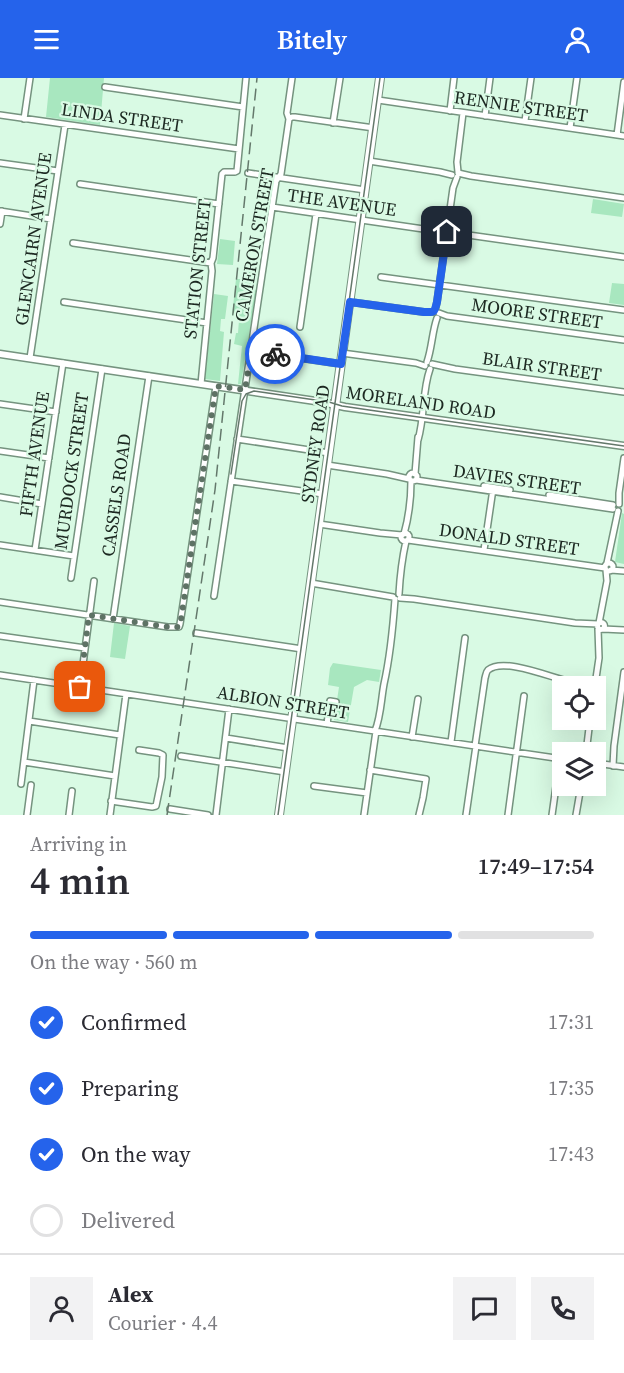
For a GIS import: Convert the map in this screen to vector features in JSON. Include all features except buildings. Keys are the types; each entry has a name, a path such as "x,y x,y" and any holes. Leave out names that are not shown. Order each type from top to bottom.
{"highway":[{"name":"SYDNEY ROAD","path":"279,815 380,78"}],"main road":[{"name":"MORELAND ROAD","path":"0,354 245,390 341,407 624,446"}],"street":[{"path":"24,119 30,78"},
{"path":"239,149 246,78"},
{"name":"CAMERON STREET","path":"214,596 276,181 281,174 292,78"},
{"path":"333,123 340,78"},
{"path":"450,111 454,78"},
{"path":"484,116 490,78"},
{"path":"525,122 531,78"},
{"path":"570,128 577,78"},
{"path":"616,135 624,82"},
{"path":"105,87 243,107"},
{"name":"RENNIE STREET","path":"378,100 624,136"},
{"path":"364,815 387,675 420,418 464,112"},
{"name":"LINDA STREET","path":"0,115 239,149"},
{"path":"289,119 295,117 374,128"},
{"name":"GLENCAIRN AVENUE","path":"30,358 65,125"},
{"name":"STATION STREET","path":"201,384 211,263 222,173 237,172 239,149"},
{"path":"369,161 624,198"},
{"path":"0,163 58,171"},
{"path":"248,173 365,190"},
{"path":"80,184 219,204"},
{"name":"THE AVENUE","path":"272,207 624,256"},
{"path":"0,224 1,211 51,219"},
{"path":"300,327 316,214"},
{"path":"72,243 211,263"},
{"path":"381,277 624,310"},
{"path":"64,302 207,323"},
{"name":"MOORE STREET","path":"350,302 624,341"},
{"path":"251,351 341,364"},
{"name":"BLAIR STREET","path":"342,353 624,393"},
{"name":"FIFTH AVENUE","path":"35,550 63,363"},
{"name":"MURDOCK STREET","path":"71,578 102,369"},
{"name":"CASSELS ROAD","path":"113,619 149,376"},
{"path":"0,602 179,627 216,386"},
{"path":"0,404 56,412"},
{"path":"237,439 328,453"},
{"path":"0,451 49,458"},
{"path":"596,676 599,658 598,642 624,458"},
{"name":"DAVIES STREET","path":"327,465 618,507"},
{"path":"231,481 323,494"},
{"path":"484,549 493,489"},
{"path":"0,497 42,504"},
{"name":"DONALD STREET","path":"319,524 624,569"},
{"path":"0,545 74,556"},
{"path":"80,687 94,582"},
{"path":"311,583 624,630"},
{"path":"196,633 302,649"},
{"path":"0,636 85,648"},
{"path":"451,742 465,638"},
{"path":"466,815 485,678 489,669 514,666 552,677"},
{"path":"613,766 624,672"},
{"name":"ALBION STREET","path":"0,675 552,757"},
{"path":"21,784 34,680"},
{"path":"110,815 126,693"},
{"path":"508,815 524,696"},
{"path":"412,736 418,699"},
{"path":"327,724 330,702 336,702"},
{"path":"216,815 229,709"},
{"path":"29,721 120,735"},
{"path":"226,738 288,748"},
{"path":"111,801 152,807 157,804 164,755 139,750"},
{"path":"181,756 285,772"},
{"path":"24,762 115,776"},
{"path":"606,765 624,767"},
{"path":"370,770 426,779 418,815"},
{"path":"27,815 32,785"},
{"path":"314,786 367,793"},
{"path":"69,815 72,791"},
{"path":"552,815 555,796"},
{"path":"576,815 579,796"},
{"path":"170,810 208,815"}],"green space":[{"path":"50,78 104,78 100,125 46,117"},
{"path":"593,199 624,204 622,217 591,213"},
{"path":"220,239 235,241 233,265 217,264"},
{"path":"243,265 257,267 254,288 256,291 241,384 238,384 242,346 234,344 236,333 238,333 238,310 232,316 236,279 241,279"},
{"path":"612,283 624,284 624,305 609,303"},
{"path":"214,294 228,296 225,319 221,319 220,331 224,332 220,381 205,379"},
{"path":"622,513 624,514 624,564 615,562"},
{"path":"114,623 130,626 125,659 110,657"},
{"path":"333,663 381,670 379,682 367,680 354,687 348,722 334,720 339,687 328,685 330,668"}],"tram line":[{"path":"278,815 380,78"},
{"path":"231,474 242,401 246,394 254,391 342,406 624,446"}],"railway":[{"path":"167,815 215,490 257,78"}],"way so far":[{"path":"80,687 89,615 175,628 180,626 216,386 245,390 251,351 275,354"}],"route":[{"path":"275,354 341,364 350,302 424,312 435,311 447,232"}]}
